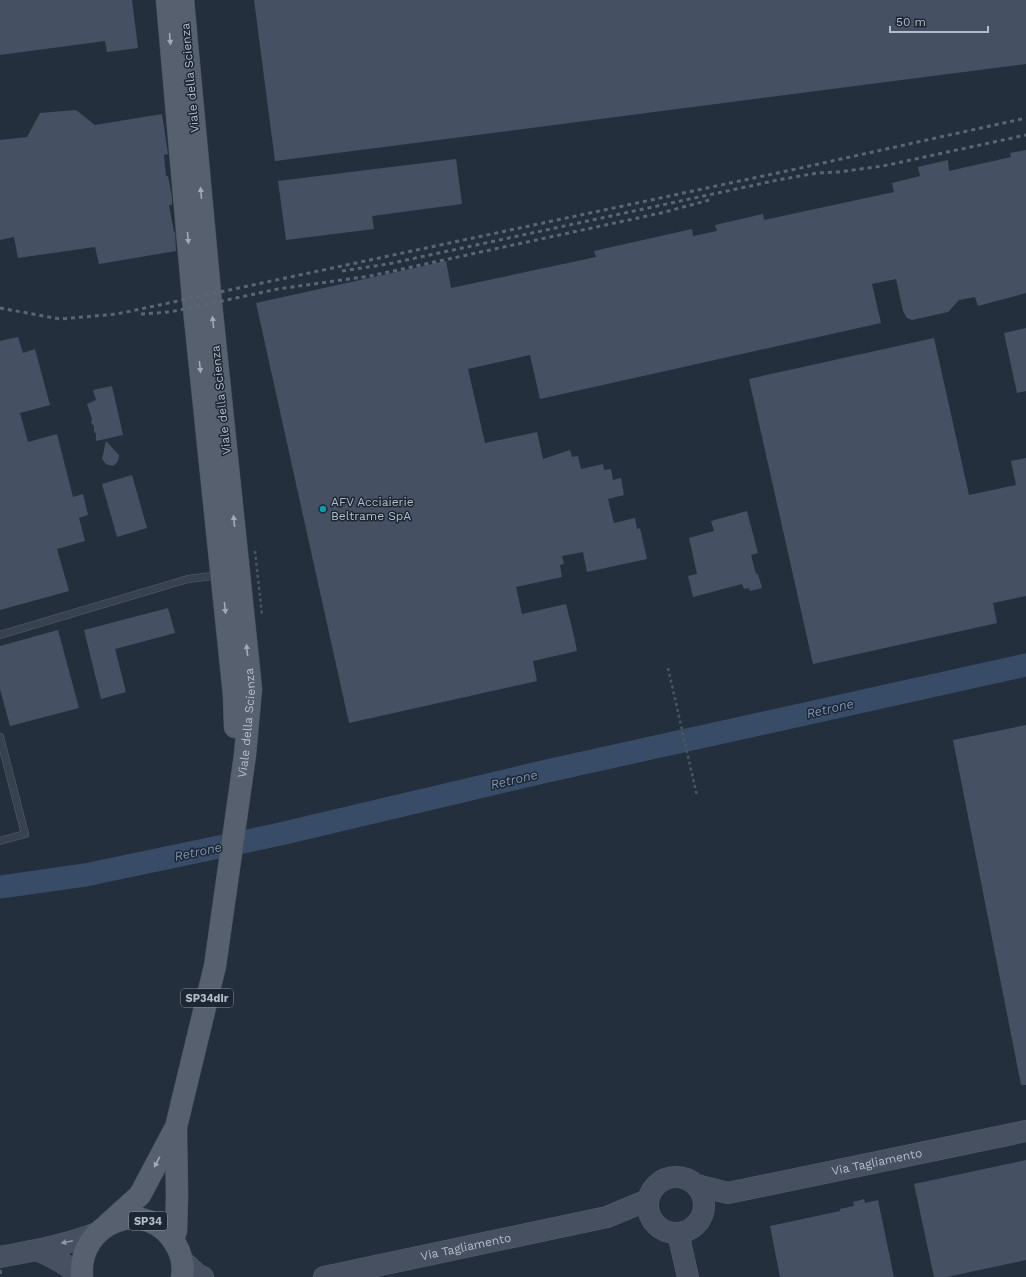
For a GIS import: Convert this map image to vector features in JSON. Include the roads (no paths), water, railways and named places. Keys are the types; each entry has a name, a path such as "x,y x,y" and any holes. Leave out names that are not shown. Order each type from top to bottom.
{"main road":[{"name":"Viale della Scienza","path":"167,0 193,303 234,696 238,800"},
{"name":"Viale della Scienza","path":"176,1127 215,966 245,755 251,689 183,0"},
{"name":"SP34dir","path":"102,1229 140,1195 176,1127"},
{"name":"SP34dir","path":"173,1239 176,1231 177,1196 176,1127"},
{"name":"SP34","path":"102,1229 122,1219 136,1218 150,1222 163,1229 173,1239 178,1249 182,1269"},
{"path":"82,1276 82,1260 87,1245 102,1229"}],"street":[{"name":"Via Tagliamento","path":"324,1277 649,1208 654,1186 662,1180 671,1177 688,1179 696,1185 728,1193 1026,1131"},
{"path":"649,1208 659,1228 668,1232 687,1229 701,1217 704,1208 703,1198 696,1185"},
{"path":"688,1277 687,1229 728,1193"},
{"name":"SP34","path":"37,1250 80,1240 102,1229"},
{"path":"0,1257 37,1250 54,1257 82,1276"},
{"path":"182,1269 203,1277"}],"lane":[{"path":"0,635 188,579 222,575"},
{"path":"0,738 25,834 0,841"}],"waterway":[{"name":"Retrone","path":"0,887 85,875 276,835 547,771 1026,665"}],"railway":[{"path":"0,308 60,319 117,314 796,169 1026,118"},
{"path":"342,271 388,264 778,180 817,173 838,172 883,166 1026,135"},
{"path":"141,314 170,312 278,289 370,276 661,213 713,199"},
{"path":"0,1270 1,1277"}],"place":[{"name":"AFV Acciaierie Beltrame SpA","path":"323,509"}]}
